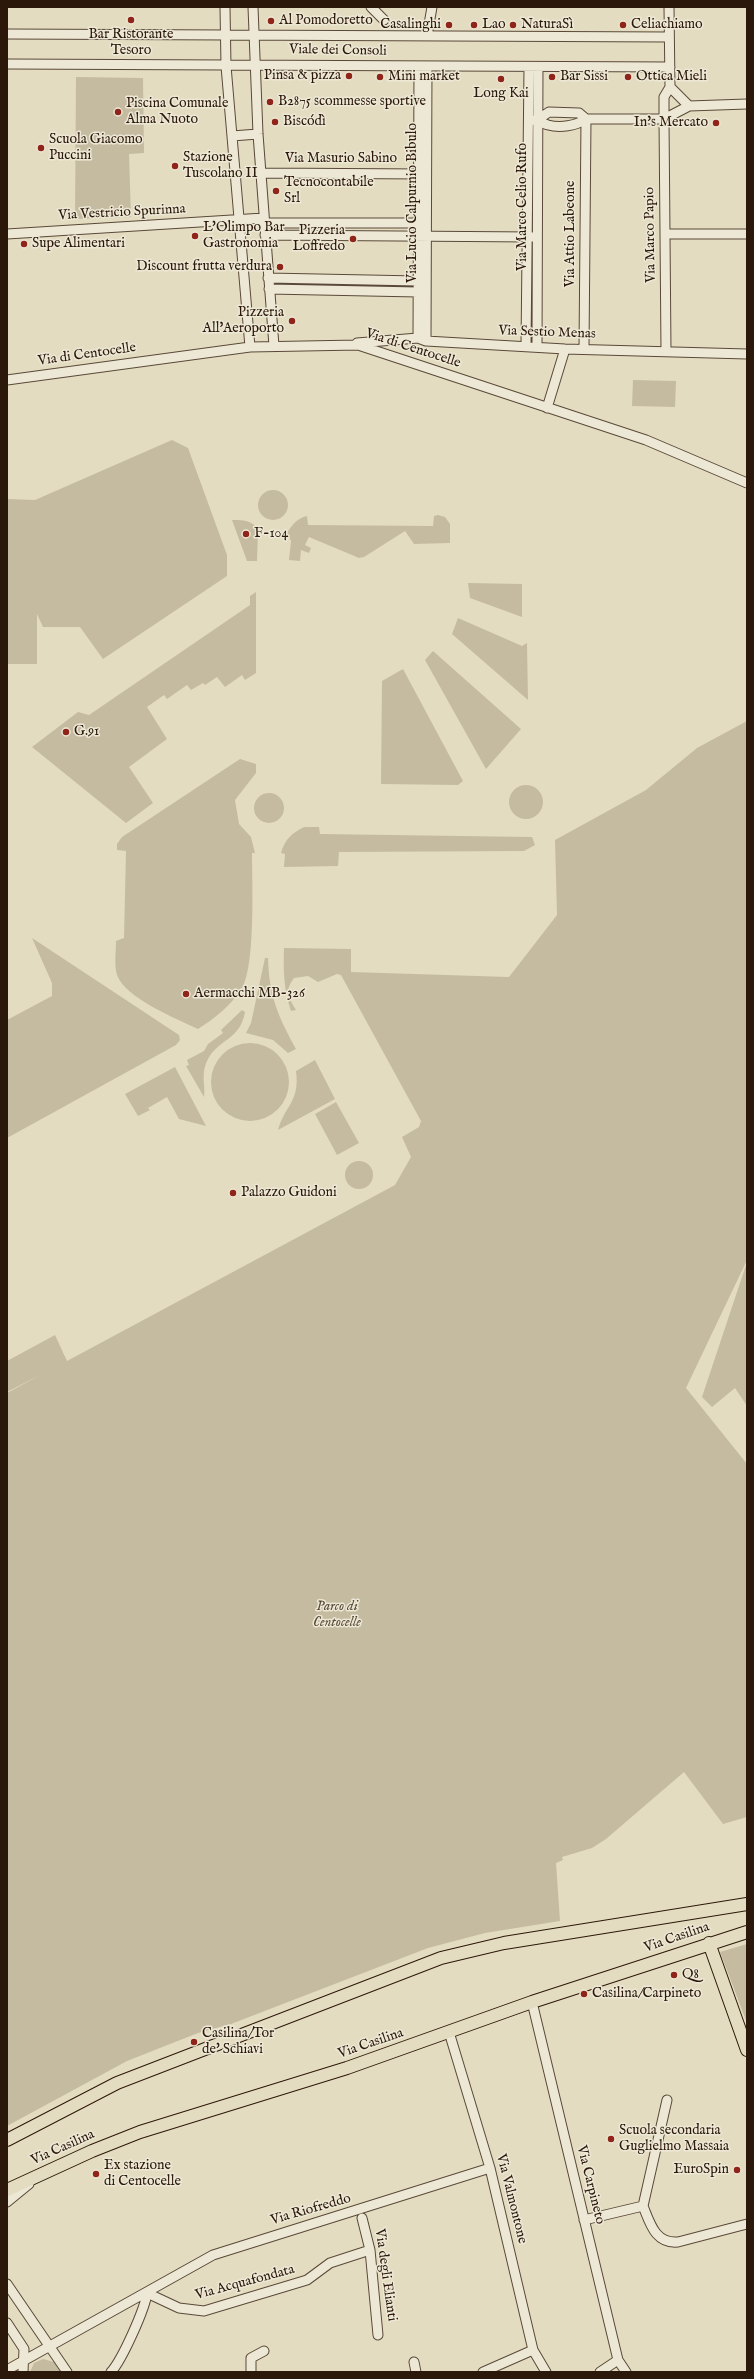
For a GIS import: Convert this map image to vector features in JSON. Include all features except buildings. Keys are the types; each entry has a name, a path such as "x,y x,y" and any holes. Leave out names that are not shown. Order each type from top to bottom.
{"main road":[{"name":"Via Casilina","path":"7,2140 117,2083 441,1958 504,1943 747,1904"},
{"name":"Via Casilina","path":"7,2190 140,2132 347,2068 532,2002 709,1943 747,1932"},
{"path":"709,1943 747,2050"}],"street":[{"path":"225,7 226,66 250,348"},
{"path":"253,7 254,65 258,134 274,346"},
{"path":"371,7 384,20"},
{"path":"427,36 432,7"},
{"name":"Via Marco Papio","path":"666,351 664,97 670,88 669,37 671,9"},
{"name":"Viale dei Consoli","path":"7,34 669,37"},
{"name":"Viale dei Consoli","path":"7,64 670,67"},
{"name":"Via Lucio Calpurnio Bibulo","path":"422,340 423,66"},
{"name":"Via Marco Celio Rufo","path":"533,67 533,120 537,237 536,347"},
{"path":"670,88 690,106"},
{"path":"533,120 549,112 579,113 586,119 664,119 690,106 747,104"},
{"name":"Via Attio Labeone","path":"584,349 586,119"},
{"name":"Via Marco Celio Rufo","path":"526,346 527,237 533,120"},
{"path":"232,136 258,134"},
{"name":"Via Masurio Sabino","path":"262,174 422,174"},
{"name":"Via Lucio Calpurnio Bibulo","path":"422,174 418,223 422,236 418,281 422,340"},
{"name":"Via Vestricio Spurinna","path":"7,234 238,220 264,220"},
{"path":"264,220 418,223"},
{"path":"665,234 747,234"},
{"path":"265,235 537,237"},
{"path":"268,278 418,281"},
{"path":"269,289 418,292"},
{"name":"Via Sestio Menas","path":"348,344 422,340 565,349 747,354"},
{"name":"Via di Centocelle","path":"7,380 250,348 348,344 380,351 663,447 747,483"},
{"path":"547,408 565,349"},
{"name":"Via Carpineto","path":"532,2002 618,2360 626,2372"},
{"name":"Via Valmontone","path":"449,2032 490,2168 533,2350 546,2372"},
{"path":"667,2100 643,2206 657,2236 669,2242 678,2242 747,2224"},
{"path":"7,2202 32,2182 55,2168"},
{"name":"Via Riofreddo","path":"7,2370 146,2293 200,2261 228,2250 360,2211 490,2168"},
{"path":"584,2220 643,2206"},
{"name":"Via degli Elianti","path":"362,2218 370,2250 378,2335"},
{"name":"Via Acquafondata","path":"146,2293 179,2308 204,2311 307,2280 330,2263 370,2250"},
{"path":"7,2284 67,2372"},
{"path":"111,2372 118,2362 143,2308 146,2293"},
{"path":"7,2323 24,2349 25,2360 22,2372"},
{"path":"483,2372 533,2350"},
{"path":"251,2372 251,2358 264,2351"},
{"path":"600,2372 618,2360"},
{"path":"414,2362 416,2372"}],"green space":[{"path":"76,77 143,78 144,153 129,154 131,217 75,219"},
{"path":"633,380 676,381 675,407 632,406"},
{"path":"172,440 188,448 227,555 227,576 103,659 80,627 43,627 37,614 37,664 7,664 7,499 35,500"},
{"path":"273,490 284,494 288,505 284,516 273,520 262,516 258,505 262,494"},
{"path":"438,515 445,517 450,524 450,543 414,544 405,531 364,557 359,558 309,537 305,545 311,548 309,553 301,550 300,561 289,560 291,541 287,533 295,522 303,517 307,516 308,525 433,526 434,516"},
{"path":"232,520 251,523 260,532 258,532 257,561 247,561"},
{"path":"468,583 522,584 522,617 470,598"},
{"path":"256,592 256,673 245,680 242,675 225,687 217,677 205,685 203,683 191,690 187,685 167,699 164,695 147,707 167,739 129,767 153,803 126,823 32,747 78,712 89,715 250,605 250,596"},
{"path":"458,618 522,646 527,643 528,700 452,634"},
{"path":"433,651 521,729 486,769 425,660"},
{"path":"403,669 463,781 458,785 381,784 382,681"},
{"name":"Parco di Centocelle","path":"747,721 747,1260 686,1388 747,1464 747,1817 723,1824 684,1772 606,1839 592,1848 562,1857 563,1860 556,1863 560,1921 485,1933 428,1948 231,2024 198,2033 127,2061 7,2126 7,1393 42,1374 7,1392 7,1361 55,1335 67,1361 395,1185 411,1157 402,1137 419,1127 421,1121 341,975 337,974 318,982 308,976 294,978 289,987 288,994 296,1010 291,1011 284,980 284,948 351,949 351,972 509,977 557,915 555,840 646,790 697,748"},
{"path":"240,759 256,764 256,773 235,800 239,824 251,837 255,853 252,853 252,924 249,963 246,979 237,996 221,1012 198,1029 165,1014 141,1000 122,984 117,975 115,962 116,941 124,938 126,851 117,850 117,844 122,837"},
{"path":"526,785 538,790 543,802 538,814 526,819 514,814 509,802 514,790"},
{"path":"269,793 280,797 284,808 280,819 269,823 258,819 254,808 258,797"},
{"path":"304,827 319,827 320,834 532,837 535,845 524,851 339,852 338,866 284,867 285,854 281,853 284,844 295,832"},
{"path":"32,938 179,1035 180,1040 176,1045 7,1138 7,1020 52,996 52,983"},
{"path":"265,958 268,958 270,984 279,1016 296,1049 288,1053 273,1040 246,1033 251,1023"},
{"path":"242,1010 245,1012 239,1028 213,1052 208,1059 204,1070 204,1097 186,1066 189,1065 187,1060 204,1051 208,1044 223,1033 221,1030"},
{"path":"250,1043 265,1046 277,1055 286,1067 289,1082 286,1097 277,1109 265,1118 250,1121 235,1118 223,1109 214,1097 211,1082 214,1067 223,1055 235,1046"},
{"path":"315,1060 335,1099 278,1130 294,1097 297,1081 296,1071"},
{"path":"175,1067 206,1126 179,1119 167,1097 148,1108 150,1110 138,1116 125,1094"},
{"path":"336,1102 359,1143 337,1155 315,1114"},
{"path":"359,1161 369,1165 373,1175 369,1185 359,1189 349,1185 345,1175 349,1165"},
{"path":"747,1262 747,1406 735,1388 712,1407 702,1397"},
{"path":"747,1944 747,2023 720,1952"},
{"path":"43,2359 54,2362 61,2372 30,2372 34,2363"}],"place":[{"name":"Bar Ristorante Tesoro","path":"131,20"},
{"name":"Al Pomodoretto","path":"271,21"},
{"name":"Casalinghi","path":"449,25"},
{"name":"Lao","path":"474,25"},
{"name":"NaturaSì","path":"513,25"},
{"name":"Celiachiamo","path":"623,25"},
{"name":"Pinsa & pizza","path":"349,76"},
{"name":"Mini market","path":"380,77"},
{"name":"Bar Sissi","path":"552,77"},
{"name":"Ottica Mieli","path":"628,77"},
{"name":"Long Kai","path":"501,79"},
{"name":"B2875 scommesse sportive","path":"270,102"},
{"name":"Piscina Comunale Alma Nuoto","path":"118,112"},
{"name":"Biscódì","path":"275,122"},
{"name":"In's Mercato","path":"716,123"},
{"name":"Scuola Giacomo Puccini","path":"41,148"},
{"name":"Stazione Tuscolano II","path":"175,166"},
{"name":"Tecnocontabile Srl","path":"276,191"},
{"name":"L'Olimpo Bar Gastronomia","path":"195,236"},
{"name":"Pizzeria Loffredo","path":"353,239"},
{"name":"Supe Alimentari","path":"24,244"},
{"name":"Discount frutta verdura","path":"280,267"},
{"name":"Pizzeria All'Aeroporto","path":"292,321"},
{"name":"F-104","path":"246,534"},
{"name":"G.91","path":"66,732"},
{"name":"Aermacchi MB-326","path":"186,994"},
{"name":"Palazzo Guidoni","path":"233,1193"},
{"name":"Q8","path":"674,1975"},
{"name":"Casilina/Carpineto","path":"584,1994"},
{"name":"Casilina/Tor de' Schiavi","path":"194,2042"},
{"name":"Scuola secondaria Guglielmo Massaia","path":"611,2139"},
{"name":"EuroSpin","path":"737,2170"},
{"name":"Ex stazione di Centocelle","path":"96,2174"}]}
